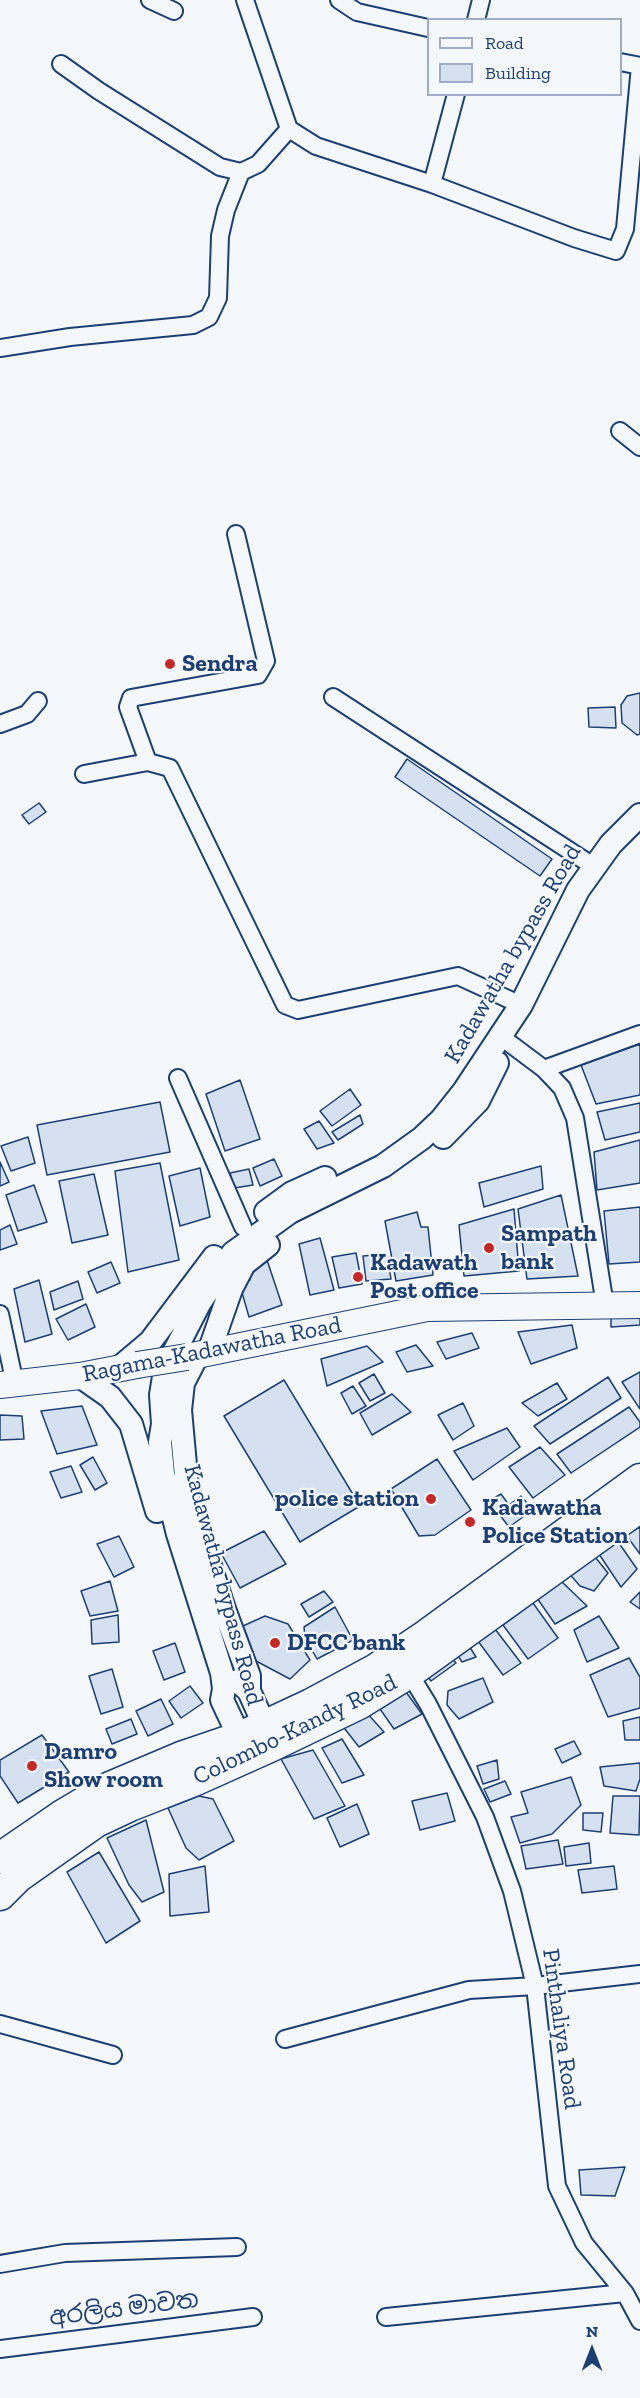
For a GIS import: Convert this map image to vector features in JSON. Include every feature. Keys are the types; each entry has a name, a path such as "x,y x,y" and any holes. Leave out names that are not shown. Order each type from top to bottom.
{"highway":[{"name":"Colombo-Kandy Road","path":"0,1858 60,1816 110,1787 181,1757 257,1741 311,1704 376,1669 422,1638 640,1479"},
{"name":"Colombo-Kandy Road","path":"0,1895 18,1877 96,1822 257,1741 359,1704 409,1672 640,1507"}],"main road":[{"name":"Kadawatha bypass Road","path":"257,1741 222,1700 224,1689 222,1673 178,1534 162,1474 161,1395 165,1370 200,1302 233,1253 290,1212 383,1166 422,1138 441,1120 512,1021 578,890 593,866 640,815"},
{"path":"128,1367 150,1342 210,1262 243,1227 292,1193 371,1156 407,1132 446,1095 512,1021"},
{"path":"249,1691 249,1676 224,1609 188,1498 180,1410 183,1383 244,1264 292,1227 386,1182 431,1150 478,1101 503,1049 512,1021"},
{"name":"Ragama-Kadawatha Road","path":"8,1384 80,1376 427,1308 640,1305"},
{"path":"80,1376 110,1397 131,1424 196,1635 215,1688 222,1700"},
{"name":"Kadawatha bypass Road","path":"162,1424 168,1440 178,1500 206,1593 237,1681 249,1691 257,1741"}],"street":[{"path":"150,0 174,11"},
{"path":"245,0 290,129 316,146 432,184 573,238 616,250 625,230 640,66 622,62"},
{"path":"339,0 357,12 427,28"},
{"path":"476,18 481,0"},
{"path":"61,64 99,91 220,167 241,172 258,164 290,129"},
{"path":"432,184 455,96"},
{"path":"0,348 70,337 193,325 208,317 218,298 220,236 226,210 241,172"},
{"path":"620,431 640,447"},
{"path":"148,762 128,707 131,698 258,675 266,661 236,534"},
{"path":"333,697 593,866"},
{"path":"0,724 27,714 38,701"},
{"path":"84,774 148,762 170,768 285,1005 298,1010 458,976 512,1021 544,1069 562,1088 575,1118 605,1305"},
{"path":"544,1069 640,1034"},
{"path":"178,1078 243,1227"},
{"path":"0,1314 8,1384"},
{"name":"Pinthaliya Road","path":"409,1672 429,1704 485,1817 512,1891 535,1986 557,2186 584,2243 625,2293 640,2321"},
{"path":"285,2039 468,1990 535,1986 640,1974"},
{"path":"0,2024 113,2055"},
{"path":"0,2264 65,2253 237,2247"},
{"path":"386,2317 625,2293"},
{"name":"අරලිය මාවත","path":"0,2349 253,2317"}],"building":[{"path":"640,693 640,734 637,735 622,723 621,705 627,696"},
{"path":"615,707 616,728 589,727 588,708"},
{"path":"407,759 552,859 540,876 395,777"},
{"path":"39,803 46,812 29,824 22,815"},
{"path":"640,1044 640,1095 596,1104 581,1065"},
{"path":"240,1080 260,1139 225,1151 206,1094"},
{"path":"350,1089 361,1105 332,1126 320,1111"},
{"path":"160,1102 170,1152 47,1175 37,1125"},
{"path":"640,1103 640,1132 605,1140 597,1112"},
{"path":"360,1115 363,1124 338,1140 332,1132"},
{"path":"319,1121 334,1143 317,1149 304,1129"},
{"path":"28,1137 35,1163 11,1171 1,1146"},
{"path":"640,1140 640,1183 597,1190 594,1152"},
{"path":"274,1159 282,1176 260,1186 253,1168"},
{"path":"0,1162 9,1182 0,1186"},
{"path":"160,1163 179,1260 128,1272 115,1171"},
{"path":"541,1166 543,1189 484,1207 479,1183"},
{"path":"200,1168 210,1217 180,1226 169,1176"},
{"path":"249,1169 253,1185 234,1188 230,1173"},
{"path":"94,1174 108,1235 72,1243 59,1181"},
{"path":"34,1185 47,1222 18,1231 6,1195"},
{"path":"561,1195 578,1276 527,1279 518,1209"},
{"path":"640,1207 640,1262 609,1264 604,1211"},
{"name":"Sampath bank","path":"514,1209 519,1271 464,1276 459,1225"},
{"path":"417,1212 421,1227 428,1227 433,1275 396,1281 385,1221"},
{"path":"10,1225 17,1244 0,1250 0,1230"},
{"path":"320,1238 334,1290 310,1295 299,1244"},
{"path":"356,1253 362,1284 339,1288 332,1257"},
{"path":"387,1254 391,1279 366,1281 363,1256"},
{"path":"267,1260 282,1305 249,1317 239,1282 250,1280 246,1270"},
{"path":"111,1262 120,1283 97,1293 88,1272"},
{"path":"39,1280 52,1334 25,1342 14,1289"},
{"path":"78,1281 83,1299 54,1310 50,1292"},
{"path":"86,1304 95,1327 68,1340 56,1319"},
{"path":"640,1316 640,1325 611,1327 611,1317"},
{"path":"572,1325 577,1348 531,1364 518,1332"},
{"path":"472,1333 479,1348 446,1359 437,1342"},
{"path":"416,1345 433,1366 407,1372 396,1352"},
{"path":"367,1346 383,1362 327,1386 321,1359"},
{"path":"640,1372 640,1409 622,1382"},
{"path":"374,1374 385,1393 370,1401 359,1383"},
{"path":"608,1377 621,1398 550,1444 534,1426"},
{"path":"284,1380 360,1506 300,1542 224,1416"},
{"path":"557,1383 567,1399 538,1416 522,1403"},
{"path":"353,1386 366,1406 352,1414 341,1393"},
{"path":"392,1394 411,1412 372,1435 360,1413"},
{"path":"463,1403 474,1426 453,1440 438,1415"},
{"path":"82,1406 97,1445 57,1454 41,1411"},
{"path":"629,1407 640,1422 640,1427 571,1473 557,1454"},
{"path":"0,1415 22,1416 24,1439 0,1440"},
{"path":"507,1428 520,1447 473,1480 454,1451"},
{"path":"540,1447 565,1475 533,1498 509,1467"},
{"path":"93,1457 107,1483 95,1490 80,1465"},
{"name":"police station","path":"437,1459 471,1510 435,1535 419,1536 391,1489"},
{"path":"71,1466 82,1492 61,1498 50,1472"},
{"path":"501,1494 509,1505 521,1496 533,1510 509,1527 489,1501"},
{"path":"640,1527 640,1554 626,1535"},
{"path":"264,1531 286,1564 240,1588 221,1553"},
{"path":"119,1536 134,1567 114,1577 97,1544"},
{"path":"614,1536 637,1569 621,1587 595,1548"},
{"path":"591,1552 608,1573 594,1591 580,1586 567,1571"},
{"path":"560,1580 587,1606 555,1624 537,1598"},
{"path":"110,1581 118,1611 90,1616 81,1591"},
{"path":"324,1591 333,1602 309,1617 301,1604"},
{"path":"640,1592 640,1609 630,1602"},
{"path":"533,1603 558,1638 528,1659 503,1625"},
{"path":"335,1607 353,1640 317,1659 305,1638 304,1627"},
{"path":"118,1615 119,1642 92,1644 91,1620"},
{"name":"DFCC bank","path":"265,1616 288,1624 310,1660 290,1679 256,1661 243,1626"},
{"path":"599,1616 619,1648 587,1662 574,1630"},
{"path":"495,1629 521,1663 503,1675 478,1641"},
{"path":"466,1641 476,1657 462,1662 453,1648"},
{"path":"175,1643 185,1672 164,1680 153,1651"},
{"path":"445,1650 456,1663 431,1681 421,1667"},
{"path":"629,1658 640,1677 640,1708 608,1717 590,1675"},
{"path":"112,1669 123,1707 101,1714 89,1676"},
{"path":"483,1678 493,1702 459,1719 447,1705 448,1691"},
{"path":"190,1686 203,1703 181,1718 169,1701"},
{"path":"406,1692 422,1714 394,1729 380,1709"},
{"path":"161,1699 173,1724 148,1736 136,1711"},
{"path":"367,1713 384,1732 359,1747 341,1724"},
{"path":"640,1717 640,1740 625,1740 623,1721"},
{"path":"131,1719 137,1734 112,1744 106,1729"},
{"name":"Damro Show room","path":"42,1735 69,1772 18,1803 0,1776 0,1760"},
{"path":"342,1739 364,1775 342,1783 322,1748"},
{"path":"574,1741 581,1754 562,1763 555,1749"},
{"path":"313,1750 345,1806 314,1819 281,1759"},
{"path":"497,1760 499,1779 483,1784 477,1766"},
{"path":"640,1763 640,1779 636,1791 604,1786 600,1767"},
{"path":"571,1777 581,1805 552,1834 520,1843 511,1817 528,1813 521,1792"},
{"path":"505,1781 511,1794 490,1802 484,1789"},
{"path":"447,1793 455,1821 420,1830 412,1801"},
{"path":"199,1796 213,1799 234,1841 199,1860 186,1848 168,1808"},
{"path":"613,1796 640,1796 639,1835 610,1833"},
{"path":"357,1804 369,1834 340,1847 327,1818"},
{"path":"583,1813 603,1813 601,1832 583,1830"},
{"path":"146,1820 164,1892 142,1902 129,1885 107,1838"},
{"path":"558,1840 563,1864 526,1869 521,1846"},
{"path":"589,1843 591,1863 566,1866 564,1847"},
{"path":"99,1852 140,1921 106,1943 67,1872"},
{"path":"205,1866 209,1912 170,1916 169,1874"},
{"path":"614,1866 617,1889 582,1893 578,1870"},
{"path":"625,2167 615,2196 581,2195 579,2170"}],"place":[{"name":"Sendra","path":"170,664"},
{"name":"Sampath bank","path":"489,1248"},
{"name":"Kadawath Post office","path":"358,1277"},
{"name":"police station","path":"431,1499"},
{"name":"Kadawatha Police Station","path":"470,1522"},
{"name":"DFCC bank","path":"275,1643"},
{"name":"Damro Show room","path":"32,1766"}]}
